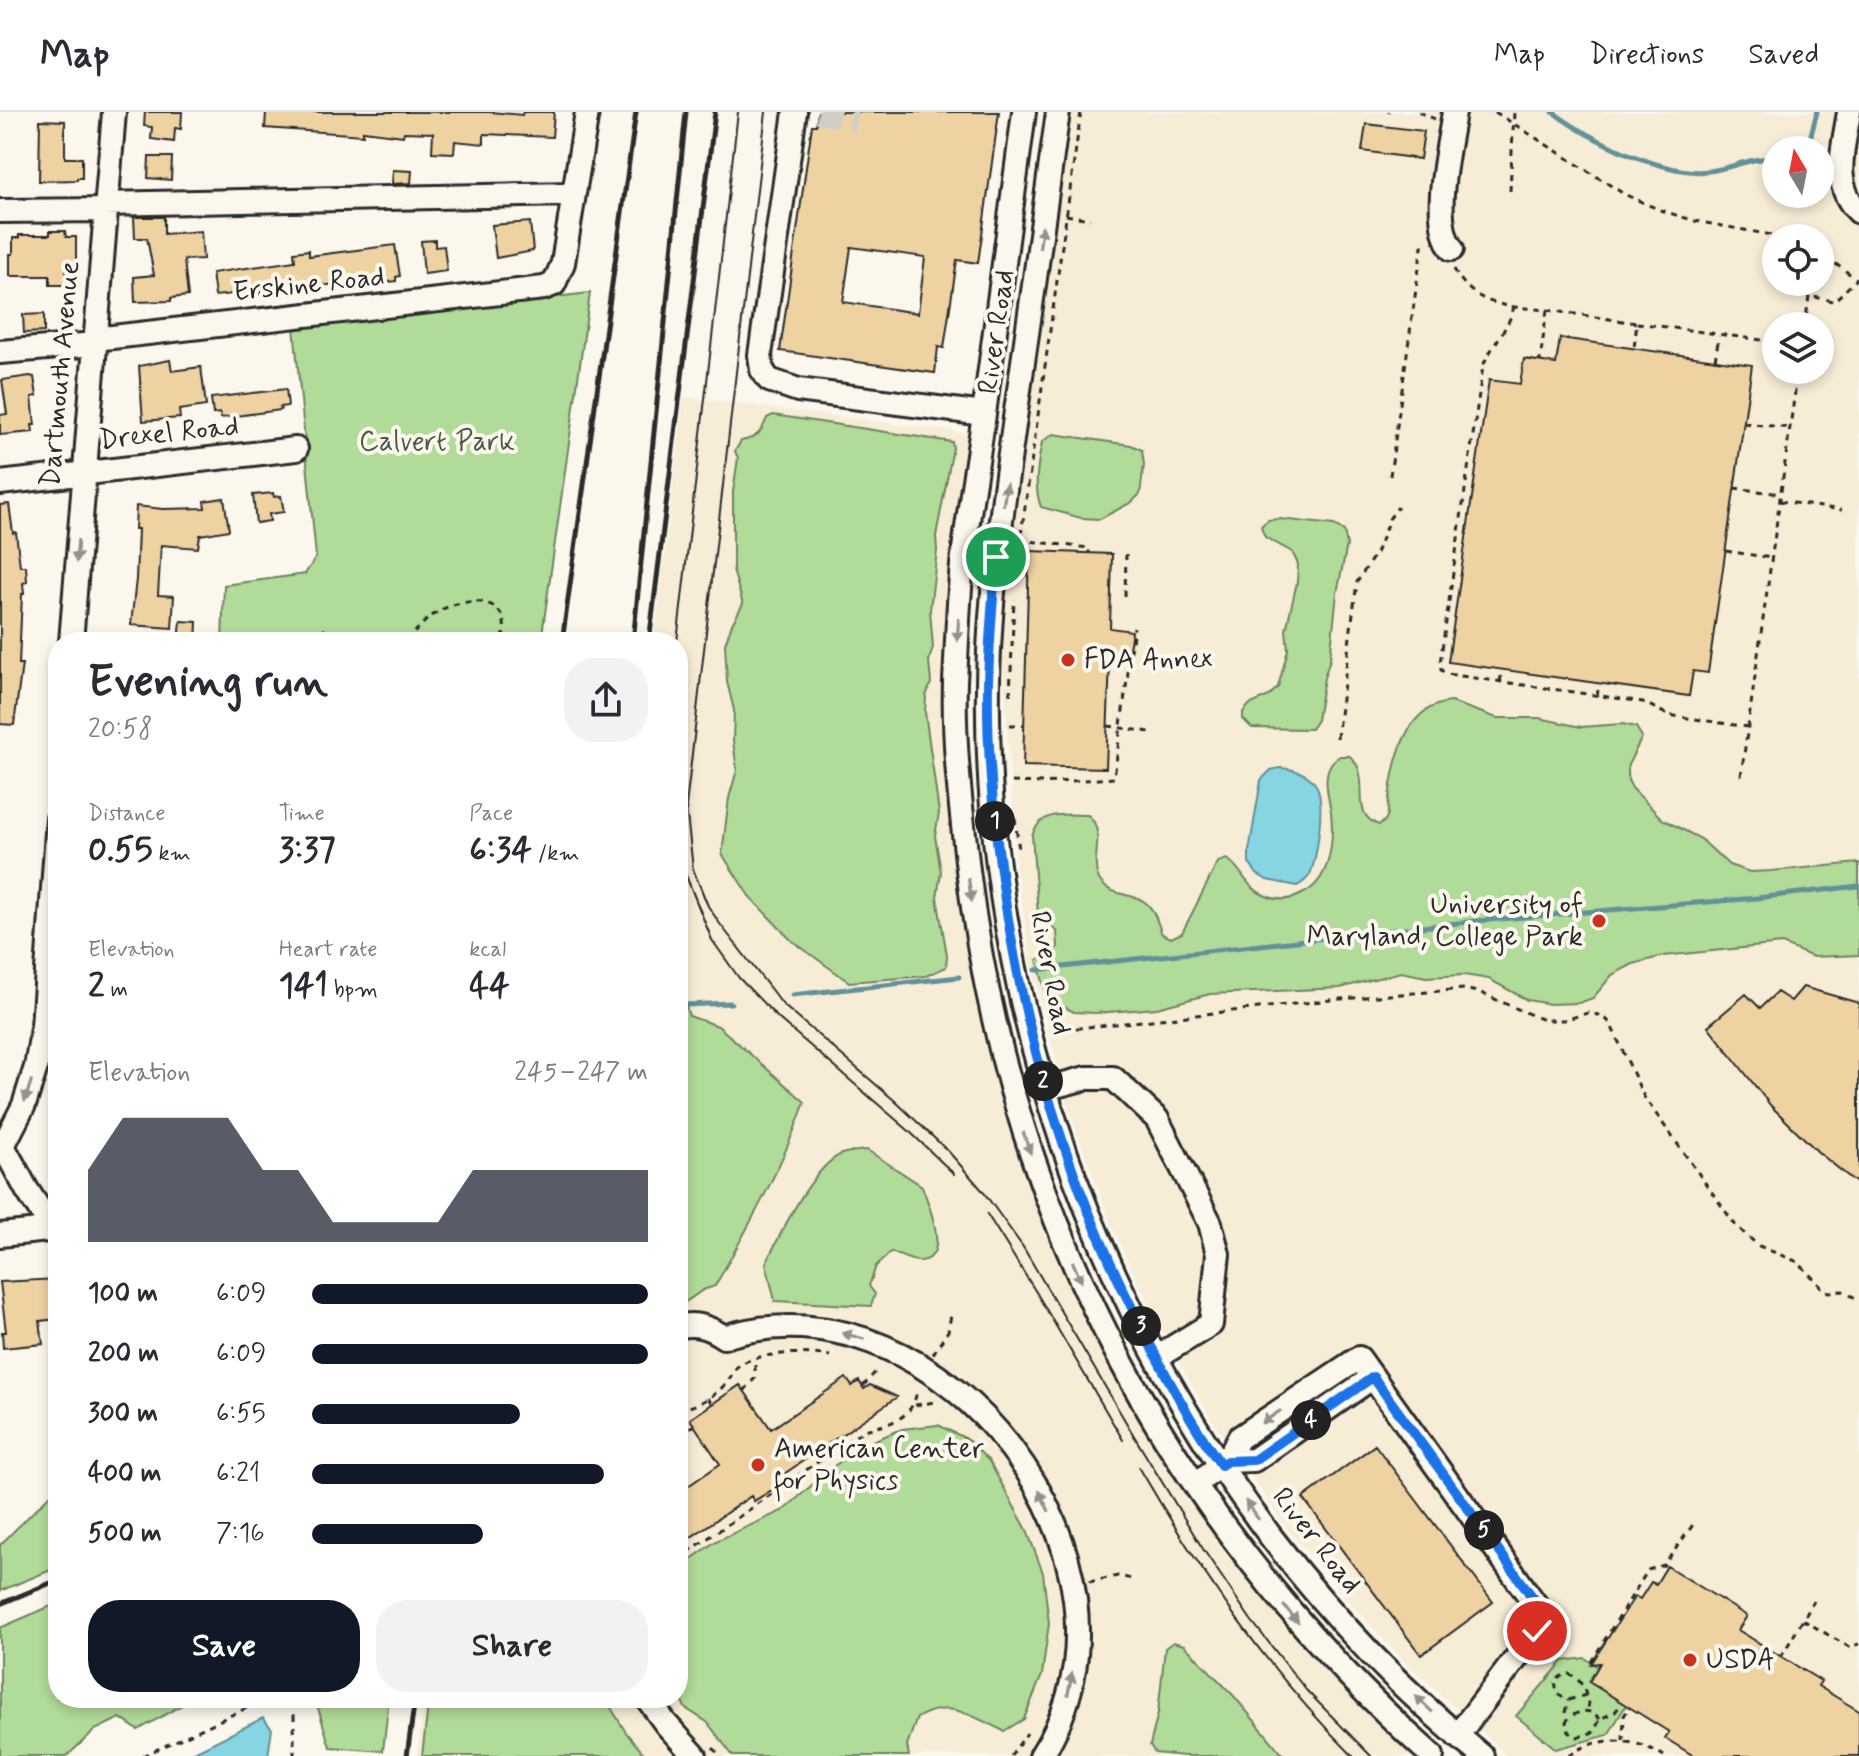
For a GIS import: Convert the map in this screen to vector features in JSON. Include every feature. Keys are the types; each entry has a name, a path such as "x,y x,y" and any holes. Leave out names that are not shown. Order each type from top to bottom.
{"street":[{"name":"Dartmouth Avenue","path":"72,632 114,112"},
{"path":"0,211 572,194 587,112"},
{"path":"795,112 764,320 760,355 762,370 769,380 798,390 984,414"},
{"name":"River Road","path":"1024,112 962,567 955,686 965,846 987,995 1023,1130 1048,1203 1070,1257 1125,1369 1195,1484 1279,1601 1352,1680 1432,1756"},
{"name":"River Road","path":"1058,112 996,557 988,686 992,797 1006,908 1015,967 1045,1089 1094,1227 1177,1396 1224,1463 1256,1516 1344,1624 1457,1736 1482,1756"},
{"path":"1849,112 1841,179 1844,196 1859,212"},
{"path":"1446,116 1441,220 1446,241 1452,249"},
{"name":"Erskine Road","path":"0,352 530,292 554,284 560,274 572,194"},
{"name":"Drexel Road","path":"0,483 296,449"},
{"path":"48,957 43,1026 36,1067 24,1105 2,1149 48,1219"},
{"path":"1045,1089 1086,1078 1113,1078 1157,1119 1210,1223 1218,1254 1211,1324 1157,1357"},
{"path":"0,1235 48,1230"},
{"path":"688,1326 711,1328 724,1337 777,1326 830,1330 875,1343 923,1378 959,1393 985,1417 1024,1466 1055,1525 1071,1582 1075,1615 1074,1668 1062,1715 1041,1756"},
{"path":"1195,1484 1224,1463 1239,1438 1359,1358 1543,1615 1537,1631 1457,1736"},
{"path":"1224,1463 1254,1460 1373,1377"},
{"path":"654,1708 695,1756"}],"path":[{"path":"1081,112 1020,540 1089,548 1089,553"},
{"path":"1419,112 1446,116"},
{"path":"1495,112 1624,194 1695,221 1762,233"},
{"path":"1510,191 1514,112"},
{"path":"1066,215 1090,219"},
{"path":"1390,476 1422,246 1452,249 1453,269 1462,285 1481,299 1762,340"},
{"path":"1809,296 1834,301 1857,279 1834,263"},
{"path":"1514,306 1483,366 1441,670 1447,674 1643,702 1668,715 1748,727"},
{"path":"1540,361 1547,310"},
{"path":"1634,348 1637,323"},
{"path":"1715,360 1719,334"},
{"path":"1741,776 1796,384"},
{"path":"1744,423 1790,428"},
{"path":"1734,488 1781,494"},
{"path":"1780,501 1842,510"},
{"path":"1337,738 1357,582 1377,551 1389,519 1398,507"},
{"path":"1726,551 1772,558"},
{"path":"1125,596 1126,554"},
{"path":"1010,709 1015,593"},
{"path":"417,632 440,610 469,602 486,602 497,608 504,621 503,632"},
{"path":"1012,777 1012,782 1042,783 1114,778 1134,627"},
{"path":"1500,682 1502,672"},
{"path":"1597,696 1599,685"},
{"path":"1010,738 1010,725 1024,725"},
{"path":"1108,726 1150,732"},
{"path":"1015,815 1019,855"},
{"path":"1044,1032 1340,999 1464,989 1481,993 1543,1020 1564,1020 1598,1013 1610,1023 1644,1097 1736,1226 1759,1246 1798,1262 1824,1290 1843,1291 1859,1300"},
{"path":"688,1552 864,1430 889,1424 911,1411 932,1356 948,1331 951,1315"},
{"path":"688,1407 696,1406 722,1388 735,1368 755,1360 796,1353 832,1356"},
{"path":"744,1391 755,1378 755,1360"},
{"path":"872,1365 888,1371"},
{"path":"863,1386 879,1368"},
{"path":"915,1405 938,1401 923,1378"},
{"path":"708,1398 712,1404"},
{"path":"688,1428 694,1426"},
{"path":"1591,1662 1648,1570 1664,1565 1695,1522"},
{"path":"1071,1582 1118,1576 1132,1579"},
{"path":"1781,1657 1814,1601"},
{"path":"1803,1620 1849,1647 1859,1644"},
{"path":"1586,1695 1568,1700 1557,1694 1555,1681 1566,1673 1575,1675 1581,1682 1586,1695 1589,1711 1600,1719"},
{"path":"1565,1713 1568,1700"},
{"path":"1589,1711 1569,1717 1566,1723 1569,1732 1577,1737 1594,1732 1600,1719 1615,1712 1622,1703"},
{"path":"1623,1741 1624,1716 1629,1707"},
{"path":"143,1756 246,1708"},
{"path":"294,1708 294,1756"},
{"path":"1011,1756 1033,1723"},
{"path":"1569,1756 1594,1744 1623,1741 1651,1748 1664,1756"}],"shaded area":[{"name":"University of Maryland, College Park","path":"1071,112 1838,112 1834,138 1762,136 1762,208 1834,208 1834,159 1859,156 1859,1756 1508,1756 1404,1661 1287,1528 1211,1418 1181,1366 1110,1221 1069,1110 1032,966 1016,866 1002,646 1013,517"},
{"path":"684,397 973,434 948,723 989,1030 1158,1444 1418,1756 417,1756 424,1708 688,1708 688,632 655,632"}],"green space":[{"name":"Calvert Park","path":"590,293 542,632 222,632 224,585 305,574 316,557 294,327"},
{"path":"773,415 952,442 936,536 930,610 933,647 929,661 931,683 925,712 939,813 935,836 941,872 937,897 947,955 946,967 926,976 849,982 791,940 749,896 722,854 729,798 737,770 733,741 734,710 727,682 725,644 743,604 733,570 733,492 738,458 735,451 741,441 758,434 767,418"},
{"path":"1053,434 1131,445 1142,450 1144,465 1140,494 1132,502 1100,519 1081,518 1041,507 1037,483 1039,458 1042,442"},
{"path":"1268,520 1334,525 1344,531 1347,545 1337,593 1330,659 1317,720 1311,729 1252,728 1243,719 1243,712 1249,705 1269,696 1278,687 1288,650 1286,630 1298,564 1292,552 1265,537 1261,526"},
{"path":"1451,702 1497,718 1539,718 1581,727 1622,724 1636,727 1642,737 1628,765 1628,780 1632,788 1662,819 1701,839 1729,865 1750,872 1859,863 1859,955 1813,957 1782,944 1663,956 1633,964 1612,975 1593,998 1579,1003 1550,1004 1527,1000 1489,979 1464,975 1426,977 1401,972 1340,988 1210,994 1157,1008 1096,1013 1074,1012 1046,993 1037,960 1058,947 1057,931 1038,915 1032,835 1042,821 1055,815 1088,815 1097,830 1096,865 1100,881 1111,890 1144,901 1153,912 1162,934 1171,938 1182,933 1218,862 1227,859 1253,888 1271,898 1293,898 1312,888 1325,870 1331,847 1332,823 1327,781 1332,763 1340,756 1350,756 1358,767 1366,815 1379,825 1383,823 1387,817 1394,768 1412,724 1435,705"},
{"path":"688,1013 689,1016 718,1026 805,1102 752,1219 715,1286 688,1300"},
{"path":"867,1150 922,1186 935,1228 935,1250 931,1257 915,1261 891,1252 876,1266 869,1286 875,1294 871,1306 775,1301 766,1263 798,1202 831,1161 845,1153"},
{"path":"938,1425 967,1439 989,1461 1026,1528 1043,1573 1049,1623 1042,1675 1024,1719 1004,1731 961,1712 929,1712 917,1718 907,1745 909,1756 733,1756 707,1722 685,1708 688,1708 688,1562 716,1541 784,1510 831,1468 868,1443 902,1429"},
{"path":"48,1497 48,1571 0,1591 0,1545"},
{"path":"48,1607 48,1708 176,1708 138,1730 120,1718 95,1730 67,1756 0,1756 0,1628"},
{"path":"1173,1642 1184,1645 1233,1695 1284,1756 1155,1753 1150,1745 1158,1713 1165,1648"},
{"path":"1585,1658 1598,1667 1589,1682 1626,1705 1608,1735 1556,1749 1516,1716 1563,1661"},
{"path":"318,1708 388,1708 383,1751 330,1747"},
{"path":"428,1708 611,1708 627,1734 646,1756 422,1756"}],"water":[{"path":"1280,768 1306,775 1314,782 1319,795 1319,830 1313,866 1308,878 1297,886 1267,880 1257,874 1249,863 1261,780 1271,770"},
{"path":"263,1718 272,1729 268,1756 186,1756"}],"building":[{"path":"145,112 182,112 181,129 175,128 174,142 151,139 152,127 144,126"},
{"path":"266,112 490,112 522,115 523,112 554,112 552,137 484,134 484,144 455,141 454,153 432,152 433,133 404,132 403,136 363,131 363,135 265,128"},
{"path":"818,112 999,112 978,263 957,260 944,348 938,347 935,373 780,351 812,125 816,125","holes":["851,247 925,257 918,313 843,302"]},
{"path":"40,120 65,121 65,158 82,158 82,178 39,181"},
{"path":"1366,124 1424,131 1420,159 1362,151"},
{"path":"149,157 172,157 171,180 148,178"},
{"path":"393,170 412,171 411,183 392,184"},
{"path":"134,217 164,217 164,234 201,231 203,259 184,260 188,296 171,298 171,301 135,302 134,277 154,275 147,238 135,238"},
{"path":"530,222 533,251 496,258 492,225"},
{"path":"50,231 65,231 66,237 76,237 76,263 66,263 67,285 50,285 50,276 10,276 13,238 19,238 19,235 50,235"},
{"path":"435,240 435,247 444,246 447,271 424,274 421,241"},
{"path":"395,245 400,276 396,277 396,281 381,283 380,278 260,294 260,291 215,296 212,273 295,261 294,252 309,250 309,256"},
{"path":"44,314 44,332 24,333 23,315"},
{"path":"1560,338 1752,365 1708,673 1693,671 1689,696 1448,662 1489,380 1520,384 1524,359 1556,364"},
{"path":"170,360 172,371 201,367 206,406 179,410 180,418 143,421 139,366"},
{"path":"34,377 37,396 32,397 33,432 0,435 0,415 7,414 2,380"},
{"path":"286,389 288,406 280,407 281,410 221,418 220,413 213,414 211,398"},
{"path":"273,493 274,497 281,496 284,512 269,514 270,521 256,523 253,495"},
{"path":"224,498 229,530 200,535 198,548 161,545 158,595 174,596 172,628 131,625 136,579 136,506 205,508 204,501"},
{"path":"9,504 20,566 26,566 27,582 23,583 22,594 19,664 22,664 14,725 0,724 0,505"},
{"name":"FDA Annex","path":"1029,551 1112,554 1110,628 1132,631 1127,662 1110,659 1106,768 1023,766"},
{"path":"181,621 197,622 196,632 180,632"},
{"path":"1803,987 1859,1003 1859,1185 1818,1152 1771,1106 1708,1026 1746,994 1760,1008 1777,992 1791,1001"},
{"path":"48,1280 48,1320 40,1321 43,1344 3,1348 2,1332 6,1332 0,1282"},
{"name":"American Center for Physics","path":"846,1378 852,1386 859,1381 864,1389 870,1385 897,1397 784,1474 788,1480 754,1501 751,1496 688,1539 688,1486 720,1464 690,1419 740,1385 771,1429"},
{"path":"1375,1445 1493,1602 1421,1655 1303,1498"},
{"name":"USDA","path":"1667,1566 1747,1616 1738,1630 1821,1681 1818,1686 1859,1711 1859,1756 1694,1756 1665,1738 1669,1732 1589,1682 1600,1663 1591,1664 1635,1596 1640,1599 1651,1582 1656,1584"}],"waterway":[{"path":"1553,112 1606,144 1671,168 1709,171 1762,159"},
{"path":"1811,136 1817,112"},
{"path":"1036,970 1476,921 1757,898 1859,886"},
{"path":"792,995 959,977"},
{"path":"688,1005 731,1003"}],"tunnel":[{"path":"818,112 857,120"}],"tram line":[{"path":"678,632 738,112"},
{"path":"688,789 766,112"},
{"path":"688,824 693,869 708,906 720,924 783,1005 894,1100 948,1151 982,1190 1023,1247 1140,1446 1251,1620 1306,1690 1371,1756"},
{"path":"688,881 712,940 739,978 779,1019 908,1130 954,1174"},
{"path":"987,1214 1123,1440"},
{"path":"1139,1467 1237,1619 1292,1689 1353,1756"}],"railway":[{"path":"563,632 636,112"},
{"path":"634,632 686,112"},
{"path":"650,632 715,112"},
{"path":"0,1604 48,1584"},
{"path":"407,1756 414,1708"}],"place":[{"name":"FDA Annex","path":"1068,660"},
{"name":"University of Maryland, College Park","path":"1599,921"},
{"name":"American Center for Physics","path":"758,1465"},
{"name":"USDA","path":"1690,1660"}],"route":[{"path":"996,557 990,625 989,741 992,797 1015,967 1048,1100 1063,1146 1110,1265 1144,1333 1177,1396 1221,1465 1227,1461 1254,1460 1373,1377 1541,1609 1542,1623 1537,1631"}]}
